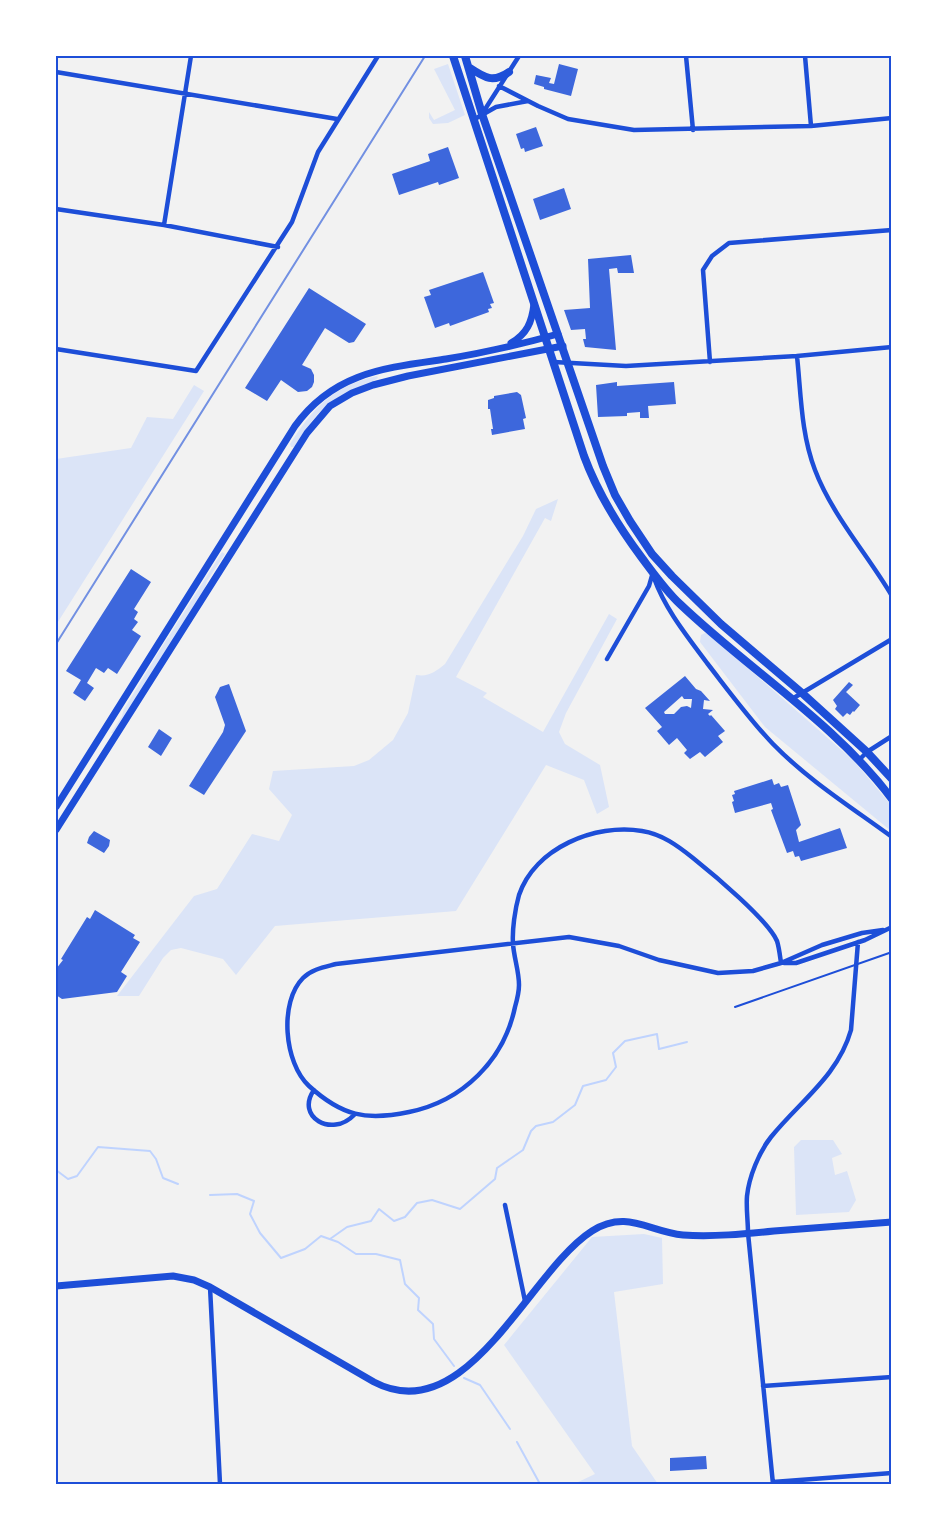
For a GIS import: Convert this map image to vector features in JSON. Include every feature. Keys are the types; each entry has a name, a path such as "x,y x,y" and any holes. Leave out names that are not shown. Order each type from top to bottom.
{"highway":[{"path":"453,56 584,456 596,488 615,521 678,603 792,699 859,760 891,799"},
{"path":"465,56 603,466 615,495 652,554 691,597 867,752 891,779"},
{"path":"469,67 492,79 508,72"}],"main road":[{"path":"502,347 509,345 524,333 532,316 534,304"},
{"path":"56,807 280,449 311,405 331,390 350,380 393,367 558,334"},
{"path":"56,830 292,457 323,412 357,391 408,376 563,346"},
{"path":"280,449 292,457"},
{"path":"56,1286 173,1276 194,1280 374,1382 394,1391 405,1392 425,1390 447,1380 474,1361 497,1338 525,1301 581,1239 604,1225 627,1221 638,1222 676,1234 693,1236 891,1222"}],"street":[{"path":"164,225 191,56"},
{"path":"56,349 196,371 278,247 292,222 318,152 378,56"},
{"path":"483,114 519,56"},
{"path":"686,56 693,130"},
{"path":"805,56 811,126"},
{"path":"56,72 337,119"},
{"path":"499,86 568,119 634,130 811,126 891,118"},
{"path":"473,120 505,105 528,101"},
{"path":"56,209 164,225 278,247"},
{"path":"710,362 703,270 712,256 729,243 891,230"},
{"path":"554,362 626,366 891,348"},
{"path":"797,356 805,437 815,471 865,558 891,596"},
{"path":"607,659 648,586 652,572"},
{"path":"652,572 659,592 679,625 745,712 802,771 891,837"},
{"path":"792,699 891,639"},
{"path":"859,760 891,736"},
{"path":"781,963 777,941 766,924 672,842 643,831 610,829 571,841 547,856 526,880 518,897 513,945 519,987 510,1028 500,1049 475,1079 462,1090 418,1110 392,1116 354,1115 314,1090 304,1081 292,1055 289,1040 287,1007 293,992 304,977 319,968 336,964 513,945 569,937 619,946 659,960 718,973 753,971 781,963 833,941 883,930"},
{"path":"781,963 796,963 858,942 891,927"},
{"path":"833,941 835,950"},
{"path":"858,942 847,1044 827,1077 770,1138 754,1168 747,1195 748,1233 773,1483 891,1473"},
{"path":"314,1090 308,1099 308,1107 314,1117 323,1124 336,1126 347,1122 354,1115"},
{"path":"505,1204 525,1301"},
{"path":"210,1287 220,1485"},
{"path":"763,1386 891,1377"}],"lane":[{"path":"735,1007 891,952"}],"shaded area":[{"path":"448,64 465,115 448,123 433,124 429,118 429,112 434,120 455,110 434,69"},
{"path":"377,376 378,378 373,381 328,404 312,421 294,447 291,447 290,444 307,420 326,400 348,386"},
{"path":"194,385 204,391 56,625 56,459 131,448 147,417 173,419"},
{"path":"558,499 551,521 545,518 456,677 487,693 483,697 543,732 609,614 617,619 566,713 559,732 565,744 600,765 609,807 597,814 584,780 546,765 456,911 275,926 236,975 223,959 181,948 171,950 163,958 139,996 117,996 194,896 217,889 252,834 279,841 292,815 269,789 273,771 354,766 369,760 393,740 408,713 416,675 432,673 445,664 523,536 536,509"},
{"path":"222,552 225,554 207,581 204,592 173,640 170,639 169,636"},
{"path":"709,634 854,761 891,805 891,831 765,727 700,642 701,635"},
{"path":"168,637 173,641 114,734 111,733 124,709"},
{"path":"801,1140 833,1140 842,1154 832,1158 835,1175 847,1171 856,1200 849,1212 796,1215 794,1147"},
{"path":"644,1234 662,1238 663,1284 614,1292 632,1446 658,1484 574,1484 595,1474 504,1345 592,1237"}],"building":[{"path":"559,64 578,69 571,96 534,84 536,75 551,78 549,83 554,84"},
{"path":"536,127 543,146 525,152 524,148 521,149 516,134"},
{"path":"448,147 459,178 439,185 438,182 399,195 392,174 430,161 428,154"},
{"path":"564,188 571,209 540,220 533,199"},
{"path":"631,255 634,273 618,273 617,268 609,269 616,350 585,347 583,339 586,339 585,329 571,330 564,310 590,308 588,259"},
{"path":"483,272 494,303 490,304 492,308 488,309 489,312 450,326 449,323 435,328 424,297 431,295 429,290"},
{"path":"309,288 366,324 354,342 349,343 325,328 302,365 311,369 314,375 312,387 307,391 298,392 281,380 267,401 245,388"},
{"path":"617,382 617,386 674,382 676,404 648,406 649,418 640,418 640,412 627,413 627,416 598,417 596,385"},
{"path":"517,392 521,395 526,418 523,419 525,429 492,435 488,400 494,396"},
{"path":"131,569 151,582 134,609 138,612 134,619 138,622 132,630 141,636 117,674 108,668 104,673 96,668 87,683 94,688 85,701 73,693 81,680 66,671"},
{"path":"685,676 710,701 704,700 703,709 713,710 708,714 725,731 718,736 723,742 705,757 700,752 690,759 684,753 687,750 677,738 669,745 657,731 662,727 645,708","holes":["682,696 684,699 692,699 691,708 681,707 674,714 665,714 664,712"]},
{"path":"849,682 853,685 846,692 860,705 850,715 847,713 843,717 835,709 837,706 833,700"},
{"path":"229,684 246,731 204,795 189,786 223,732 225,725 215,697 220,687"},
{"path":"159,729 172,738 161,756 148,747"},
{"path":"772,779 774,785 779,783 781,787 788,785 801,825 796,830 799,842 840,828 847,848 801,861 799,856 795,857 793,851 787,853 771,810 773,809 771,803 735,813 732,802 734,791"},
{"path":"94,831 110,840 104,853 87,843"},
{"path":"95,910 135,935 133,938 140,942 121,972 127,976 117,992 62,999 56,995 56,969 87,917 90,919"},
{"path":"706,1456 707,1469 670,1471 670,1458"}],"waterway":[{"path":"330,1239 347,1227 371,1221 379,1209 394,1221 405,1217 417,1203 432,1200 460,1209 495,1179 497,1168 523,1150 531,1131 536,1126 553,1122 575,1105 583,1086 606,1080 616,1067 613,1053 625,1041 657,1034 659,1049 687,1042"},
{"path":"56,1170 68,1179 77,1176 98,1147 150,1151 156,1159 163,1178 178,1184"},
{"path":"210,1195 237,1194 254,1201 250,1214 260,1233 281,1258 305,1249 321,1236 338,1242 356,1254 376,1254 400,1260 405,1284 419,1298 418,1310 433,1324 434,1339 454,1366"},
{"path":"464,1378 480,1385 510,1429"},
{"path":"517,1442 540,1484"}],"railway":[{"path":"56,644 425,56"}]}
